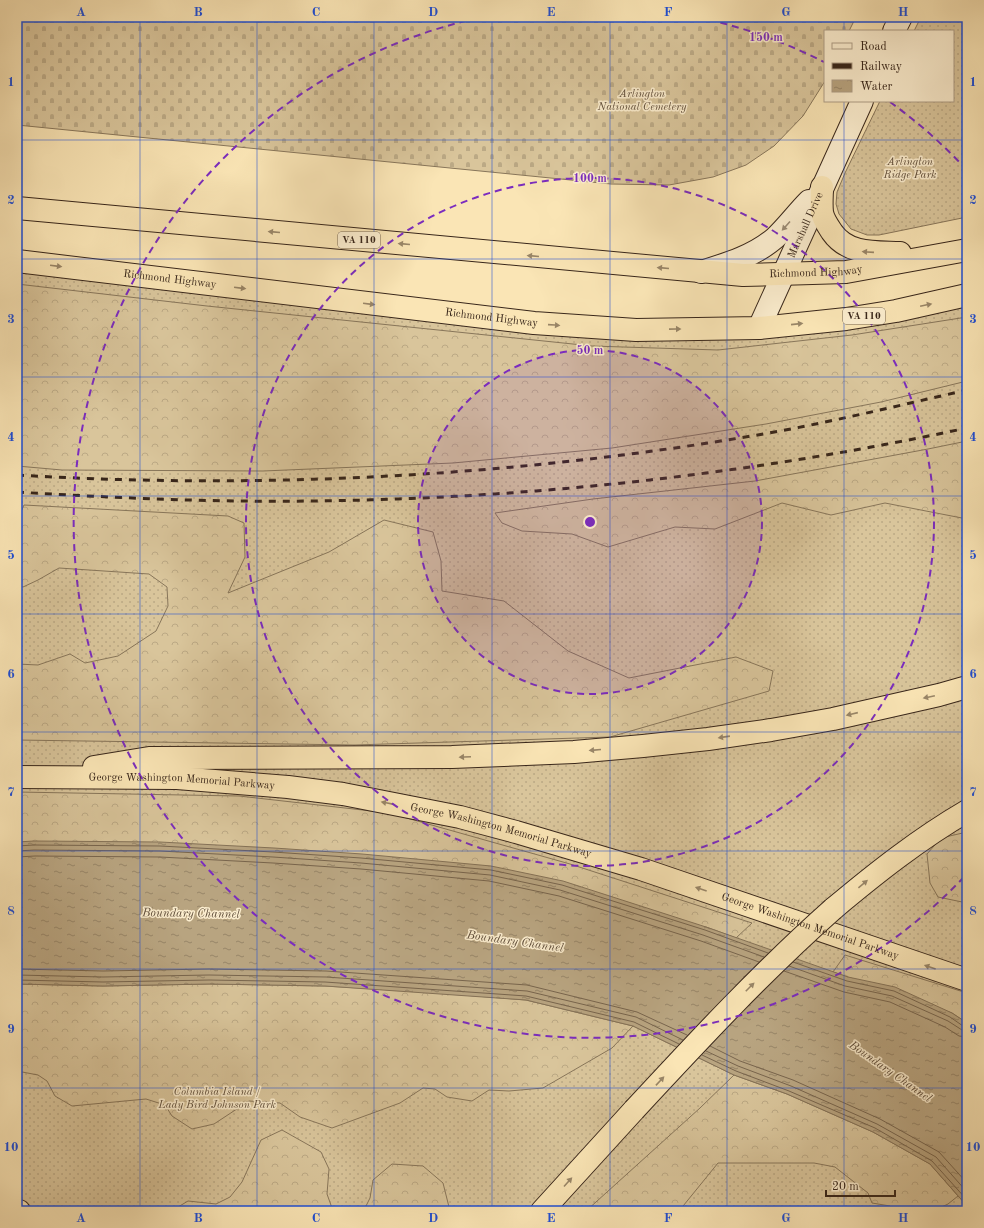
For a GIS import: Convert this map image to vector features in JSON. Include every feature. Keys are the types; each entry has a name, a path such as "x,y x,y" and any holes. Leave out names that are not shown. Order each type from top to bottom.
{"highway":[{"path":"822,187 822,213 824,219 834,234 848,246 864,252 958,252"},
{"name":"Richmond Highway","path":"17,208 743,275 846,272 958,252"},
{"name":"Richmond Highway","path":"17,261 534,323 636,330 759,328 854,318 896,311 967,295"},
{"path":"26,777 149,758 452,758 574,752 643,746 708,739 833,719 939,695 967,687"},
{"name":"George Washington Memorial Parkway","path":"26,777 177,778 288,786 351,796 460,817 641,869 967,980"},
{"path":"542,1211 720,1018 783,955 833,909 890,862 918,841 967,811"}],"street":[{"path":"894,30 901,17"},
{"name":"Marshall Drive","path":"759,328 862,102"},
{"name":"Marshall Drive","path":"702,272 727,264 761,248 785,228 822,187"}],"green space":[{"name":"Arlington National Cemetery","path":"17,17 856,17 850,30 824,30 824,83 803,116 774,146 746,165 713,177 669,185 611,184 17,125"},
{"name":"Arlington Ridge Park","path":"921,17 967,17 967,217 879,235 867,235 851,229 839,214 836,204 837,192 880,102 954,102 954,30 914,30"},
{"path":"17,261 695,329 967,295 967,1095 17,850"},
{"path":"17,284 207,306 592,346 718,350 852,335 967,317 967,381 881,402 766,424 612,448 453,463 263,471 62,470 17,466"},
{"path":"967,441 967,519 885,503 831,515 782,503 715,529 675,527 608,547 572,534 522,531 502,523 495,513 593,499 755,481"},
{"path":"24,505 228,516 244,523 245,557 228,593 329,552 384,520 433,532 441,561 442,591 504,601 568,651 629,678 736,657 773,671 769,691 610,737 354,745 17,740 17,664 38,665 70,654 85,663 118,656 156,631 168,606 167,587 149,574 59,568 23,587 17,586 17,520"},
{"path":"17,792 239,796 389,813 570,864 752,923 736,938 706,927 17,859"},
{"path":"967,832 967,903 938,897 930,883 927,854 941,838"},
{"path":"845,955 967,993 967,1023 952,1013 833,972"},
{"name":"Columbia Island / Lady Bird Johnson Park","path":"17,984 103,986 209,984 633,1026 734,1075 787,1094 930,1164 967,1206 967,1211 17,1211"},
{"path":"17,984 103,986 209,984 325,986 426,992 526,1000 633,1026 612,1048 543,1088 509,1091 489,1090 472,1101 447,1097 435,1089 423,1088 400,1103 332,1128 300,1117 280,1103 249,1101 214,1124 192,1129 172,1116 165,1105 146,1099 72,1106 55,1096 47,1081 38,1075 17,1071"},
{"path":"734,1075 787,1094 873,1132 930,1164 958,1196 948,1204 933,1211 888,1211 890,1206 872,1203 868,1193 835,1167 814,1163 718,1163 679,1211 586,1211 700,1108"},
{"path":"282,1130 321,1152 329,1169 327,1194 332,1208 364,1210 370,1198 373,1180 392,1164 423,1166 443,1183 449,1211 177,1211 178,1207 188,1201 216,1204 230,1197 242,1182 261,1140"}],"water":[{"name":"Boundary Channel","path":"17,842 160,842 274,848 362,854 491,866 563,881 706,927 848,977 895,987 952,1013 967,1023 967,1206 930,1164 873,1132 787,1094 734,1075 633,1026 526,1000 325,986 209,984 103,986 17,984"}],"railway":[{"path":"17,475 206,481 300,480 394,476 489,469 583,460 676,448 769,433 844,418 967,390"},
{"path":"17,492 156,499 258,501 360,500 462,496 564,489 766,465 867,448 967,428"}]}
